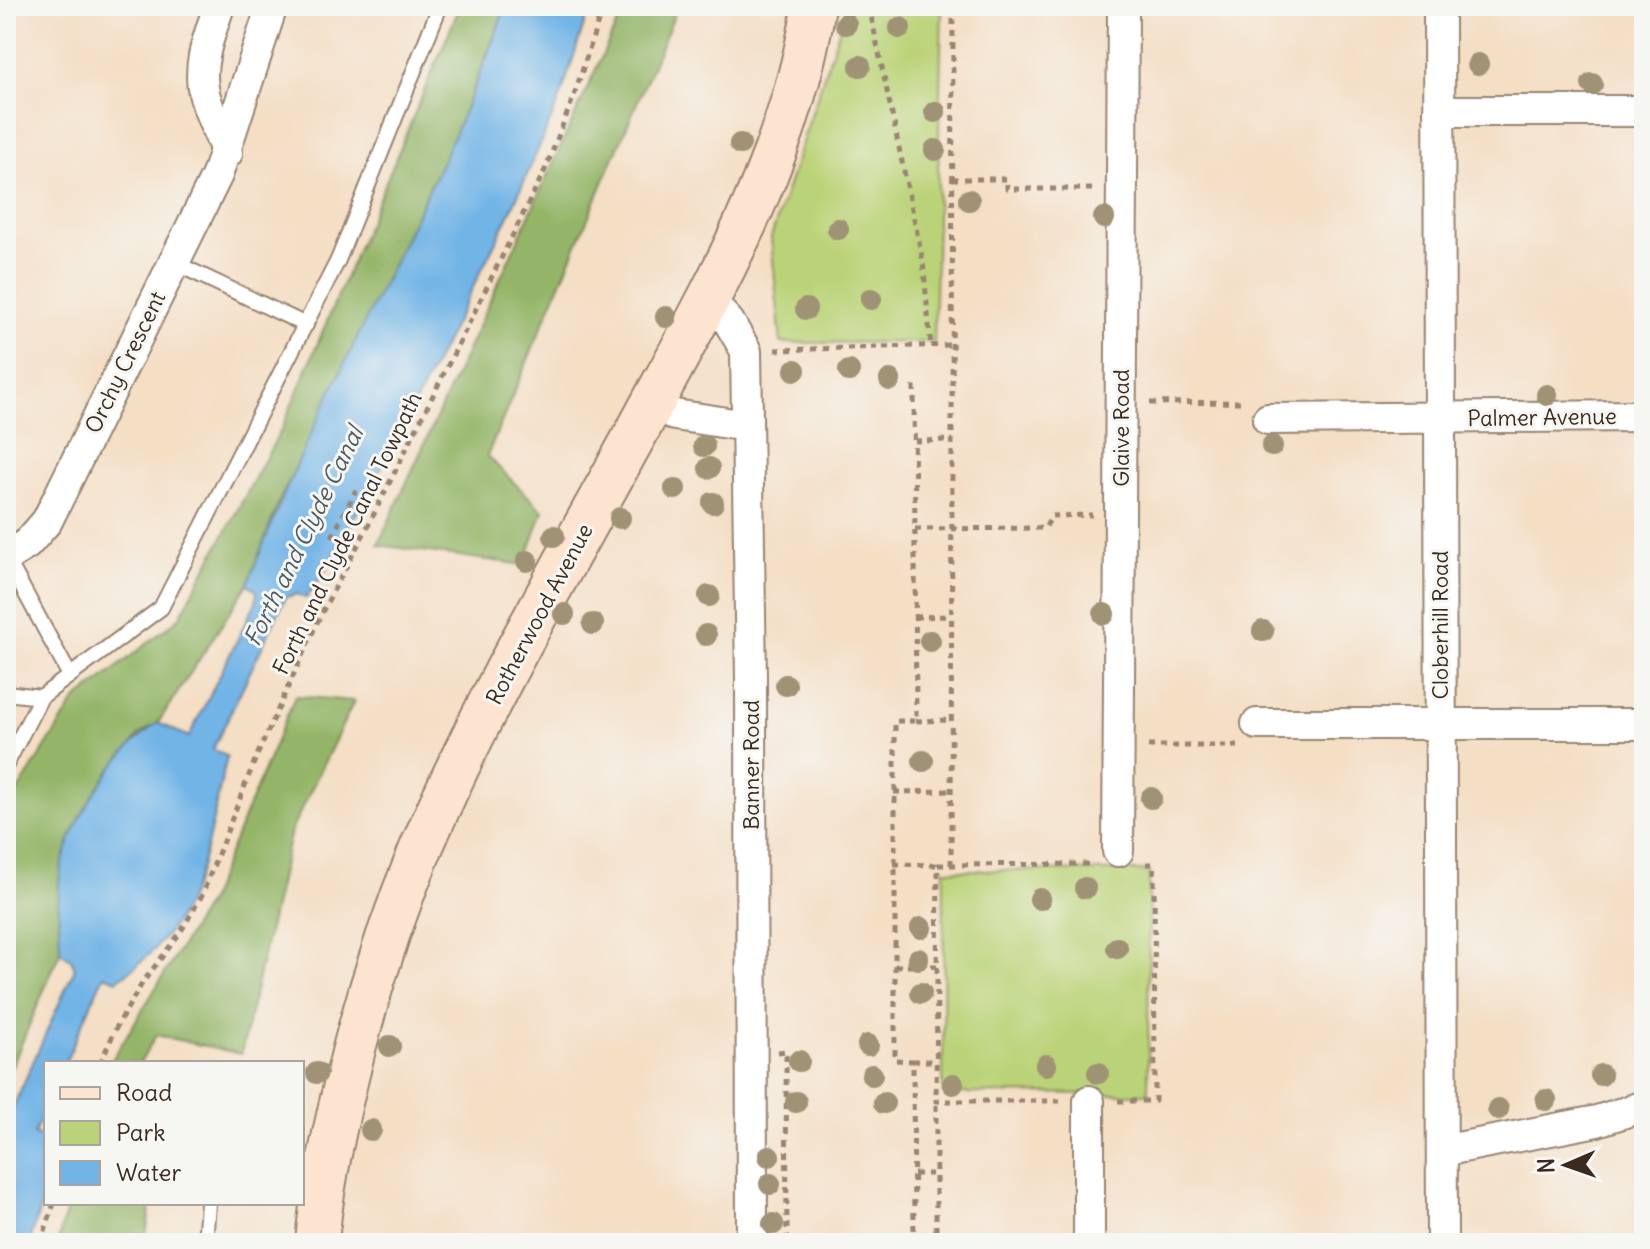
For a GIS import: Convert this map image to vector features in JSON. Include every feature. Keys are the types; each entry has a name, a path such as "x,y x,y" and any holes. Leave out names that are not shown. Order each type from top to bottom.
{"street":[{"path":"219,6 204,53 202,71 204,93 227,153"},
{"name":"Orchy Crescent","path":"6,557 27,544 47,521 175,263 227,153 272,6"},
{"name":"Rotherwood Avenue","path":"317,1243 332,1141 355,1041 383,951 421,848 466,750 708,299 766,178 793,106 814,6"},
{"name":"Glaive Road","path":"1118,857 1123,6"},
{"name":"Cloberhill Road","path":"1439,6 1442,1243"},
{"path":"1439,111 1644,111"},
{"path":"708,299 729,322 746,351"},
{"name":"Banner Road","path":"746,351 751,679 752,1243"},
{"path":"675,415 747,426"},
{"name":"Palmer Avenue","path":"1268,419 1644,416"},
{"path":"1257,724 1644,724"},
{"path":"1089,1101 1089,1243"},
{"path":"1442,1151 1597,1121 1644,1106"}],"lane":[{"path":"6,765 41,697 161,608 338,260 440,6"},
{"path":"175,263 306,325"},
{"path":"6,557 69,674"},
{"path":"6,693 41,697"},
{"path":"205,1243 208,1205"}],"path":[{"name":"Forth and Clyde Canal Towpath","path":"101,1061 143,982 180,933 202,895 255,760 321,614 545,170 574,96 603,6"},
{"path":"869,6 923,261 931,346"},
{"path":"951,865 953,6"},
{"path":"952,179 1007,179 1007,189 1122,189"},
{"path":"746,351 952,345"},
{"path":"914,386 916,721"},
{"path":"1121,403 1267,402 1268,419"},
{"path":"915,441 952,440"},
{"path":"332,537 356,490"},
{"path":"915,529 1045,528 1052,516 1120,514"},
{"path":"336,528 345,533"},
{"path":"915,617 951,616"},
{"path":"936,1061 895,1060 895,721 951,720"},
{"path":"1119,747 1256,746 1257,724"},
{"path":"894,792 951,791"},
{"path":"894,864 951,865 1118,857 1154,864 1155,1101 936,1101"},
{"path":"936,1243 938,865"},
{"path":"895,966 937,966"},
{"path":"913,1061 914,1243"},
{"path":"914,1174 936,1174"},
{"path":"41,1243 53,1205"}],"green space":[{"path":"460,6 506,6 457,130 277,506 248,584 158,723 139,735 91,800 71,840 59,881 60,952 12,1066 6,1065 6,809 75,701 179,618 282,428"},
{"path":"625,6 678,6 487,456 543,511 524,565 378,545"},
{"path":"847,6 942,6 934,342 781,343 771,238"},
{"path":"295,696 354,701 291,831 241,1054 156,1035 141,1061 111,1061 209,901"},
{"path":"944,870 1149,871 1148,1094 943,1093"},
{"path":"68,1205 151,1205 145,1243 57,1243"}],"water":[{"name":"Forth and Clyde Canal","path":"506,6 590,6 560,99 511,211 401,431 323,575 306,598 297,594 286,597 213,749 227,757 205,853 184,908 168,934 146,958 117,980 104,975 66,1061 44,1061 44,1111 34,1134 44,1138 43,1199 29,1243 6,1243 6,1123 75,968 71,959 60,952 59,883 70,840 109,772 142,736 158,723 189,737 256,602 257,591 248,584 277,510 478,80"}]}
